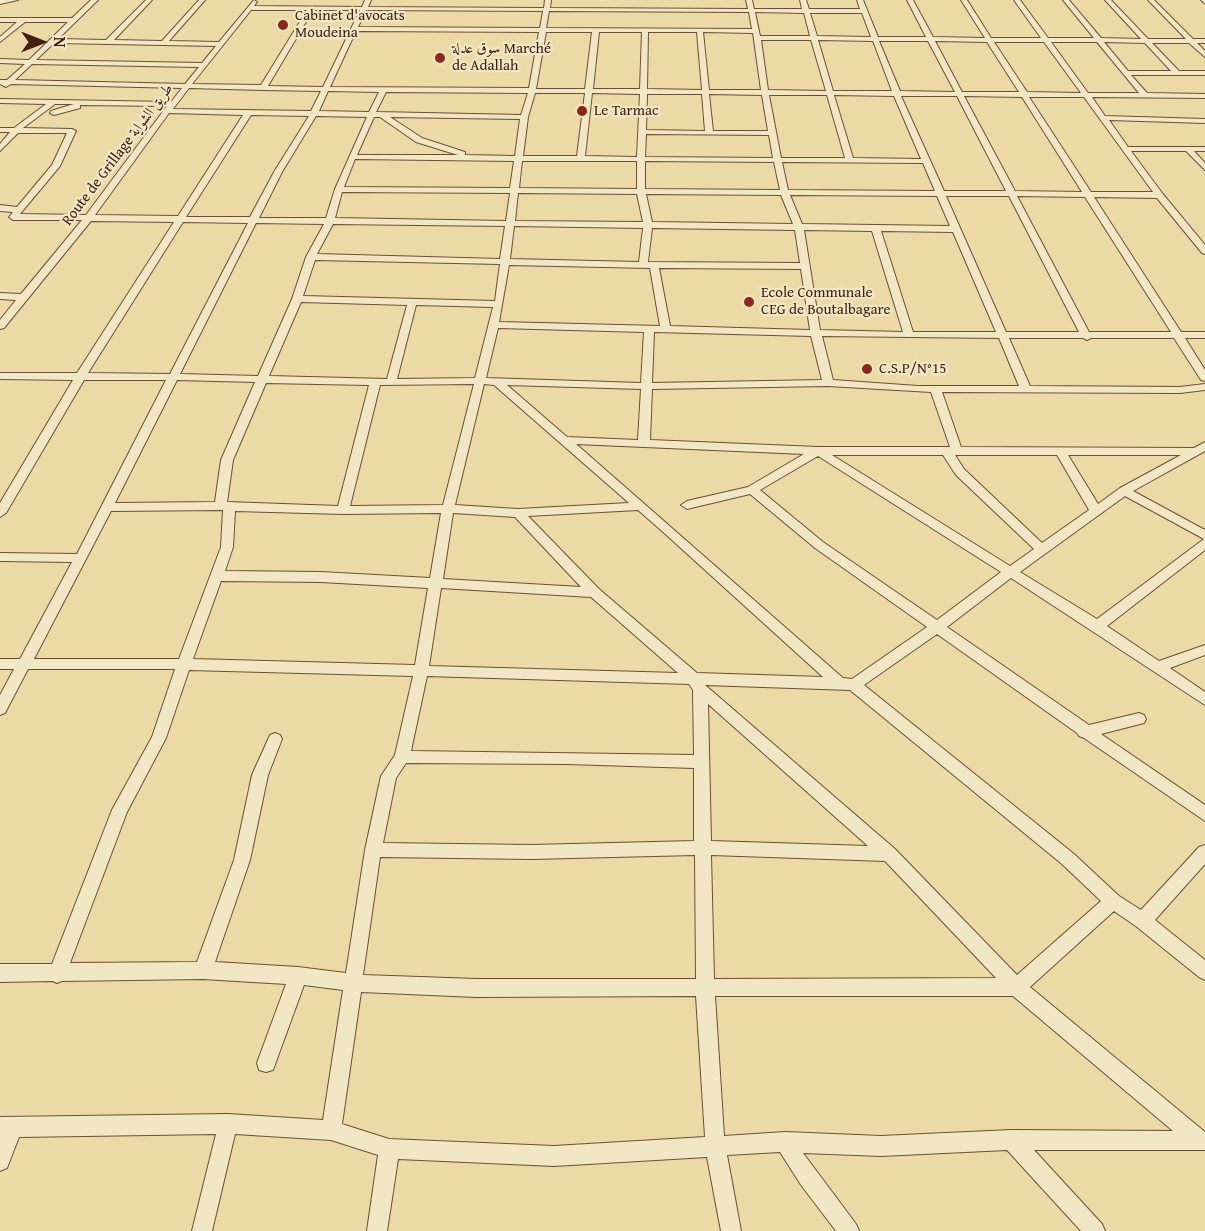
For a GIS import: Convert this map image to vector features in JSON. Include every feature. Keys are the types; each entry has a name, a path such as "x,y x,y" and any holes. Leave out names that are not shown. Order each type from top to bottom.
{"street":[{"path":"0,2 15,0"},
{"path":"0,90 95,0"},
{"path":"108,42 149,0"},
{"path":"164,43 202,0"},
{"name":"Route de Grillage طريق الشواية","path":"0,326 87,219 167,111 256,0"},
{"path":"0,709 81,558 278,172 314,113 368,0"},
{"path":"749,0 778,162 785,193 799,228 816,333 828,383"},
{"path":"803,0 850,161"},
{"path":"860,0 897,94 1026,389"},
{"path":"910,0 1087,336"},
{"path":"964,0 1205,378"},
{"path":"1017,0 1159,195 1204,248"},
{"path":"1066,0 1145,96"},
{"path":"1108,0 1177,73"},
{"path":"1151,0 1205,55"},
{"path":"250,8 363,9 548,5 865,11"},
{"path":"331,1130 355,983 373,850 389,776 402,757 421,670 448,509 499,304 524,117 532,91 548,5"},
{"path":"263,88 310,9"},
{"path":"0,20 73,20"},
{"path":"0,40 23,20"},
{"path":"354,29 700,30 814,39 989,38 1205,41"},
{"path":"581,158 596,29"},
{"path":"645,30 641,191 648,226 649,266 666,329"},
{"path":"700,30 709,133"},
{"path":"50,41 222,44"},
{"path":"0,61 205,65"},
{"path":"1126,73 1205,73"},
{"path":"0,82 325,89 1205,96"},
{"path":"57,974 120,810 159,738 184,663 218,576 227,547 224,507 227,460 297,299 311,257 330,221 339,189 352,157 376,114 384,89"},
{"path":"0,101 174,104"},
{"path":"54,113 97,102"},
{"path":"51,103 54,113 72,131"},
{"path":"0,148 16,130 51,103"},
{"path":"167,111 524,117"},
{"path":"0,513 80,377 248,112"},
{"path":"376,114 419,140 475,158"},
{"path":"1102,118 1205,121"},
{"path":"0,130 72,131"},
{"path":"72,131 56,166 13,217 956,229"},
{"path":"641,132 773,133"},
{"path":"1125,149 1205,149"},
{"path":"1188,149 1205,168"},
{"path":"352,157 778,162 926,161"},
{"path":"339,189 1159,195"},
{"path":"0,208 18,210"},
{"path":"876,229 909,334"},
{"path":"311,257 649,266 804,266"},
{"path":"0,296 22,297"},
{"path":"297,299 499,304"},
{"path":"391,382 412,303"},
{"path":"493,325 1004,336 1205,335"},
{"path":"644,444 649,329"},
{"path":"0,376 263,378 375,382 496,381 647,387 828,383 935,389 1180,390 1205,387"},
{"path":"496,381 638,506 847,684 1059,852 1113,901 1143,921 1205,971"},
{"path":"343,510 375,382"},
{"path":"935,389 952,452 960,472 1041,549"},
{"path":"562,440 818,451 952,452 1199,448"},
{"path":"0,664 184,663 421,670 696,683 847,684 939,627 1041,549 1125,491 1199,448"},
{"path":"1060,450 1096,511"},
{"path":"687,505 752,490 818,451"},
{"path":"818,451 1009,573 1097,626 1205,699"},
{"path":"752,490 819,545 939,627 1084,732 1205,814"},
{"path":"1125,491 1205,535"},
{"path":"106,507 448,509 518,513 638,506"},
{"path":"518,513 594,592 889,854 1016,987 1203,1144"},
{"path":"1097,626 1205,543"},
{"path":"0,557 81,558"},
{"path":"218,576 321,577 594,592"},
{"path":"1155,667 1205,650"},
{"path":"696,683 701,762 705,988 715,1146 731,1231"},
{"path":"1084,732 1139,719"},
{"path":"203,970 242,860 260,775 275,739"},
{"path":"402,757 578,758 701,762"},
{"path":"373,850 531,852 702,848 889,854"},
{"path":"1143,921 1205,852"},
{"path":"0,973 57,974 203,970 298,976 355,983 476,988 1016,987 1113,901"},
{"path":"266,1063 298,976"},
{"path":"0,1161 7,1127 228,1124 331,1130 389,1149 554,1156 785,1142 880,1146 1011,1140 1203,1144"},
{"path":"202,1231 228,1124"},
{"path":"1011,1140 1095,1231"},
{"path":"785,1142 808,1178 849,1231"},
{"path":"377,1231 389,1149"}],"place":[{"name":"Cabinet d'avocats Moudeina","path":"283,25"},
{"name":"سوق عدلة Marché de Adallah","path":"440,58"},
{"name":"Le Tarmac","path":"582,111"},
{"name":"Ecole Communale CEG de Boutalbagare","path":"749,302"},
{"name":"C.S.P/N°15","path":"867,369"}]}
